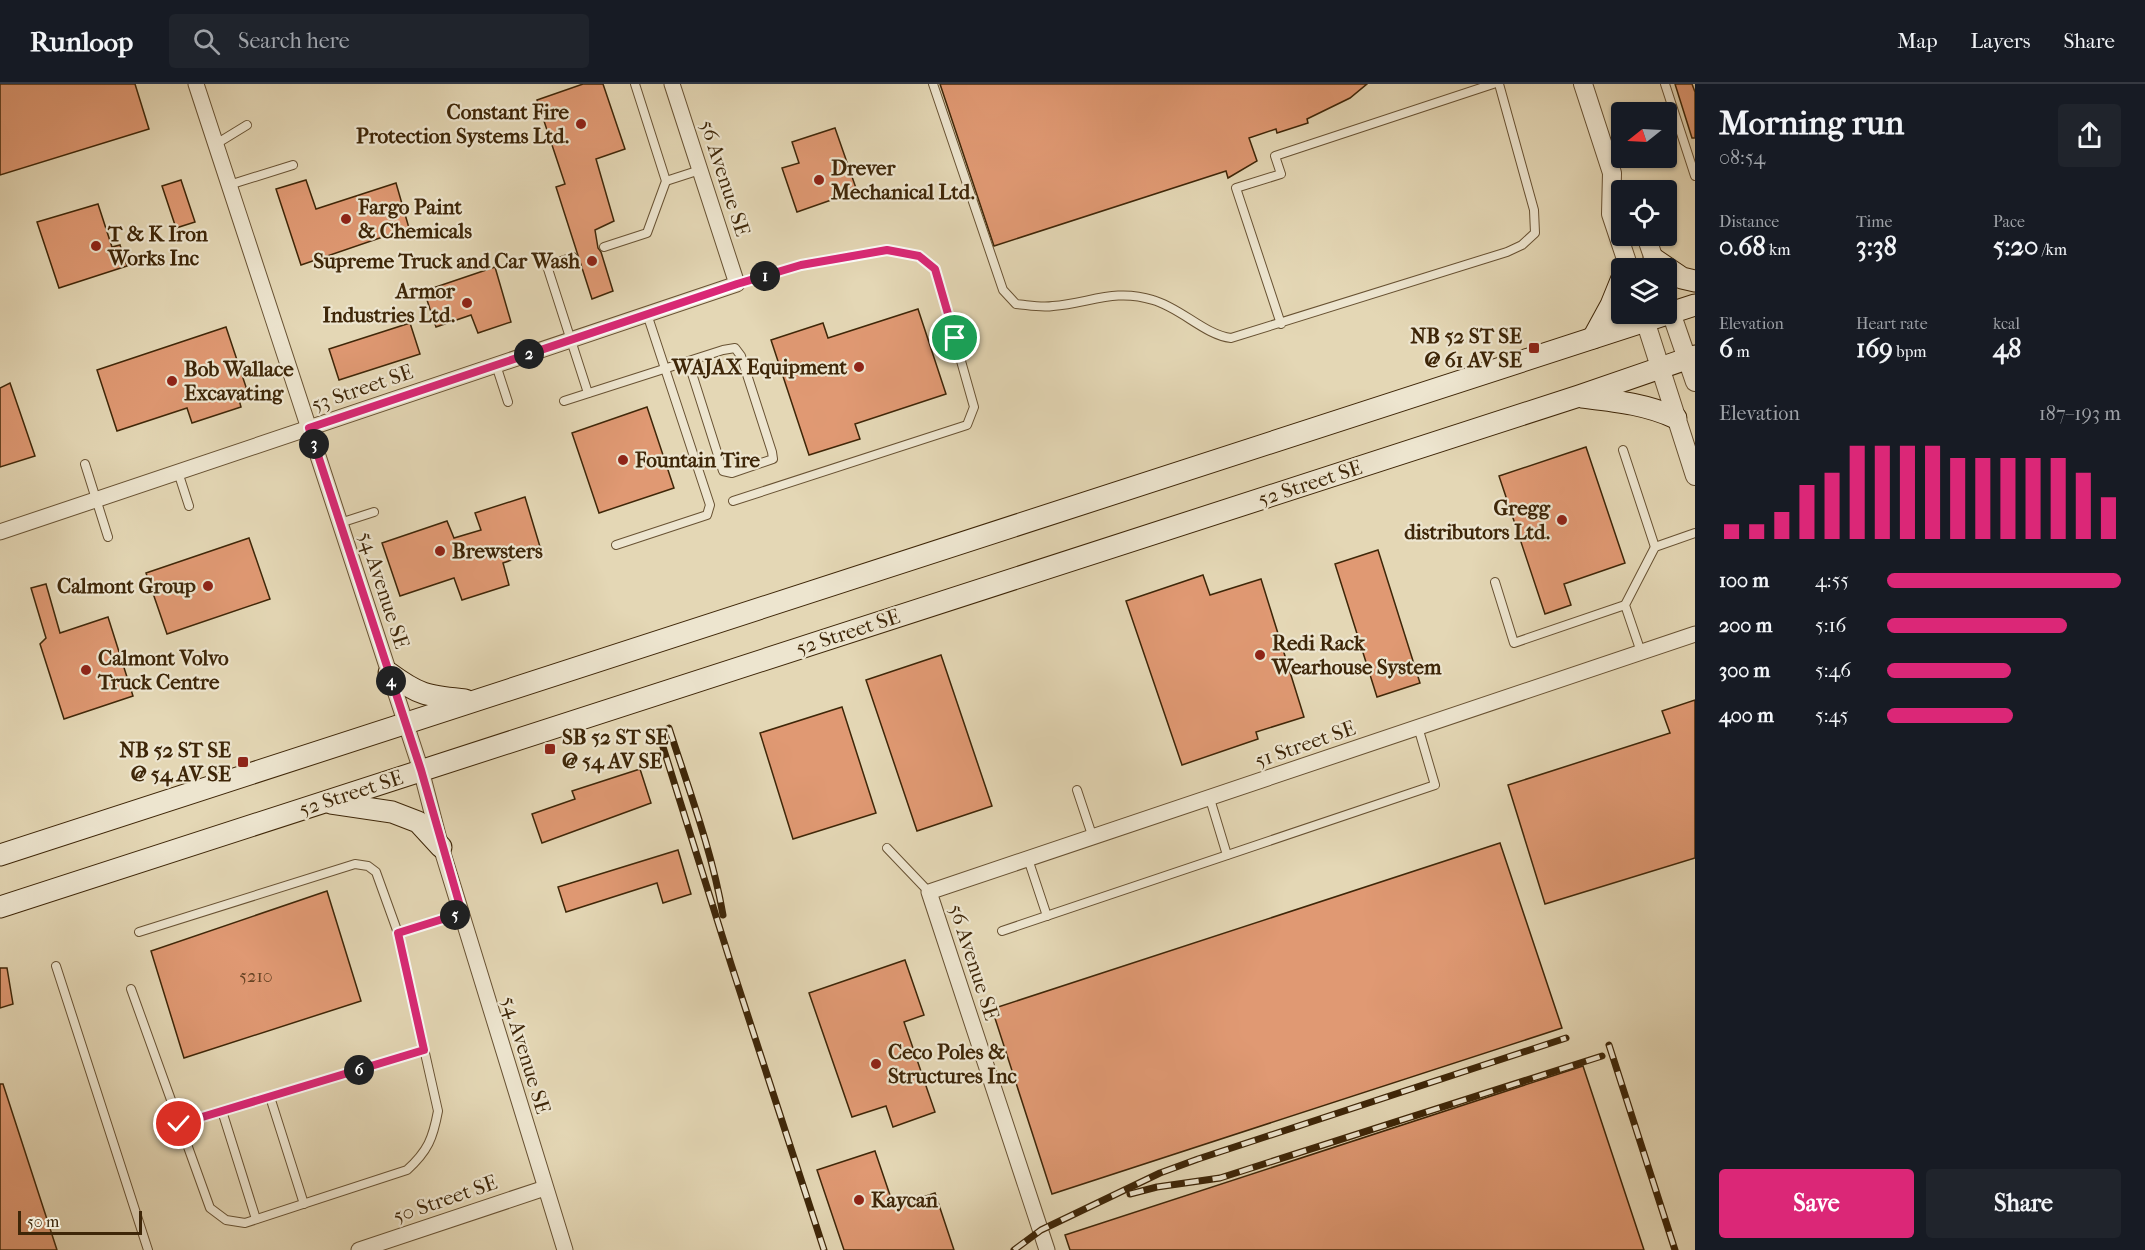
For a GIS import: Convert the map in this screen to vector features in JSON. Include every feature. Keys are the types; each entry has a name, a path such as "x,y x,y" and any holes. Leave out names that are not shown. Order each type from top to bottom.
{"main road":[{"path":"1677,275 1695,280"},
{"path":"1593,338 1611,305"},
{"path":"1677,306 1695,305"},
{"path":"0,855 1593,338 1627,324"},
{"name":"52 Street SE","path":"0,907 1579,396 1691,357"},
{"path":"1579,396 1643,405 1676,418"},
{"path":"389,673 411,690 427,696 474,701"},
{"path":"324,802 392,812 418,822 441,847"}],"street":[{"name":"54 Avenue SE","path":"196,84 421,770 441,847 544,1188 565,1250"},
{"name":"56 Avenue SE","path":"672,84 737,284"},
{"path":"1583,84 1611,173 1611,214 1623,258"},
{"path":"1611,173 1617,180"},
{"name":"53 Street SE","path":"0,532 737,284"},
{"path":"1646,324 1695,476"},
{"path":"1677,324 1691,357 1695,382"},
{"name":"51 Street SE","path":"929,892 1695,634"},
{"name":"56 Avenue SE","path":"929,892 1047,1250"},
{"name":"50 Street SE","path":"359,1250 544,1188"}],"lane":[{"path":"604,247 647,233 666,181 635,84"},
{"path":"933,84 1003,290 1016,304 1053,307 1118,294 1152,299 1179,310 1218,336 1231,338 1507,252 1522,245 1535,233 1534,210 1499,84"},
{"path":"1281,324 1236,188 1281,174 1275,156 1493,84"},
{"path":"1665,84 1692,155 1695,176"},
{"path":"216,144 247,125"},
{"path":"229,185 293,165"},
{"path":"666,181 700,170"},
{"path":"733,501 967,424 974,407 935,269 919,256 887,250 801,265 737,284"},
{"path":"573,257 547,266 588,393"},
{"path":"616,545 707,515 710,505 647,314"},
{"path":"564,401 688,361 735,348 744,367 773,459 732,473 723,471 688,361"},
{"path":"496,365 508,402"},
{"path":"1623,450 1655,547"},
{"path":"84,464 108,537"},
{"path":"178,472 189,506"},
{"path":"340,523 374,512"},
{"path":"1495,582 1514,643 1625,605 1655,547 1695,533"},
{"path":"1625,605 1641,652"},
{"path":"1002,931 1435,786 1418,727"},
{"path":"1077,790 1093,838"},
{"path":"1210,799 1227,855"},
{"path":"887,848 929,892"},
{"path":"1028,859 1047,916"},
{"path":"131,989 210,1208 226,1220 245,1223 407,1170 422,1157 434,1131 438,1111 398,933 376,872 368,866 355,864 139,932"},
{"path":"398,933 462,913"},
{"path":"56,966 148,1250"},
{"path":"179,1124 424,1050"},
{"path":"270,1096 304,1204"},
{"path":"222,1111 256,1219"}],"building":[{"path":"0,84 135,84 149,129 0,175"},
{"path":"583,84 603,84 625,149 596,159 614,221 595,230 598,248 613,291 592,299 556,187 565,184 537,100"},
{"path":"940,84 1367,84 1350,98 1307,119 1308,123 1277,133 1276,129 1249,138 1257,161 1228,178 1226,171 994,246"},
{"path":"1675,84 1692,84 1695,92 1695,138 1692,138"},
{"name":"Drever Mechanical Ltd.","path":"835,128 857,191 797,212 782,168 799,163 792,142"},
{"path":"181,180 195,222 176,228 162,186"},
{"name":"Fargo Paint & Chemicals","path":"306,180 316,209 396,183 409,228 301,265 276,189"},
{"name":"T & K Iron Works Inc","path":"98,204 112,247 120,245 127,266 59,288 37,222"},
{"name":"Armor Industries Ltd.","path":"495,267 511,322 478,333 471,315 436,327 424,291"},
{"name":"WAJAX Equipment","path":"918,309 946,394 855,424 860,439 809,455 771,340 823,323 828,338"},
{"path":"410,323 420,354 339,380 329,349"},
{"name":"Bob Wallace Excavating","path":"226,327 248,393 238,396 241,407 192,423 187,408 117,431 97,370"},
{"path":"10,383 35,456 0,467 0,388"},
{"name":"Fountain Tire","path":"647,407 674,488 599,513 572,433"},
{"name":"Gregg distributors Ltd.","path":"1586,447 1625,563 1564,584 1571,605 1545,614 1499,476"},
{"path":"525,497 541,550 503,563 509,585 462,600 454,578 400,596 382,543 447,521 454,538 481,530 475,513"},
{"name":"Calmont Group","path":"249,538 270,599 167,634 146,573"},
{"path":"1378,550 1420,683 1377,697 1335,564"},
{"path":"1203,575 1210,595 1261,579 1304,717 1256,732 1258,739 1182,765 1126,601"},
{"name":"Calmont Volvo Truck Centre","path":"46,584 60,633 108,617 133,696 64,719 40,644 46,638 31,588"},
{"path":"941,655 992,806 917,831 866,680"},
{"path":"1695,700 1695,858 1545,904 1508,785 1670,733 1662,711"},
{"path":"842,707 876,813 793,839 760,733"},
{"path":"640,769 651,803 542,843 532,814 575,799 572,791"},
{"path":"1500,843 1562,1028 1052,1194 992,1009"},
{"path":"678,850 691,894 663,903 657,883 566,912 558,887"},
{"path":"327,891 361,1001 184,1058 151,951"},
{"name":"Ceco Poles & Structures Inc","path":"905,960 924,1015 904,1022 935,1112 893,1127 886,1106 852,1117 809,993"},
{"path":"0,968 7,968 13,1004 0,1008"},
{"path":"1583,1066 1644,1250 1070,1250 1065,1235"},
{"path":"0,1084 3,1084 57,1250 0,1250"},
{"name":"Kaycan","path":"875,1151 894,1207 935,1193 954,1250 844,1250 817,1170"}],"railway":[{"path":"669,728 706,844 723,915"},
{"path":"658,731 824,1250"},
{"path":"1014,1250 1041,1230 1160,1173 1566,1038"},
{"path":"1609,1045 1675,1250"},
{"path":"1130,1194 1157,1187 1220,1178 1602,1056"}],"place":[{"name":"Constant Fire Protection Systems Ltd.","path":"581,124"},
{"name":"Drever Mechanical Ltd.","path":"819,180"},
{"name":"Fargo Paint & Chemicals","path":"346,219"},
{"name":"T & K Iron Works Inc","path":"96,246"},
{"name":"Supreme Truck and Car Wash","path":"592,261"},
{"name":"Armor Industries Ltd.","path":"467,303"},
{"name":"NB 52 ST SE @ 61 AV SE","path":"1534,348"},
{"name":"WAJAX Equipment","path":"859,367"},
{"name":"Bob Wallace Excavating","path":"172,381"},
{"name":"Fountain Tire","path":"623,460"},
{"name":"Gregg distributors Ltd.","path":"1562,520"},
{"name":"Brewsters","path":"440,551"},
{"name":"Calmont Group","path":"208,586"},
{"name":"Redi Rack Wearhouse System","path":"1260,655"},
{"name":"Calmont Volvo Truck Centre","path":"86,670"},
{"name":"SB 52 ST SE @ 54 AV SE","path":"550,749"},
{"name":"NB 52 ST SE @ 54 AV SE","path":"243,762"},
{"name":"Ceco Poles & Structures Inc","path":"876,1064"},
{"name":"Kaycan","path":"859,1200"}],"route":[{"path":"179,1124 424,1050 398,933 462,913 441,847 421,770 309,428 737,284 801,265 887,250 919,256 935,269 955,338"}]}
